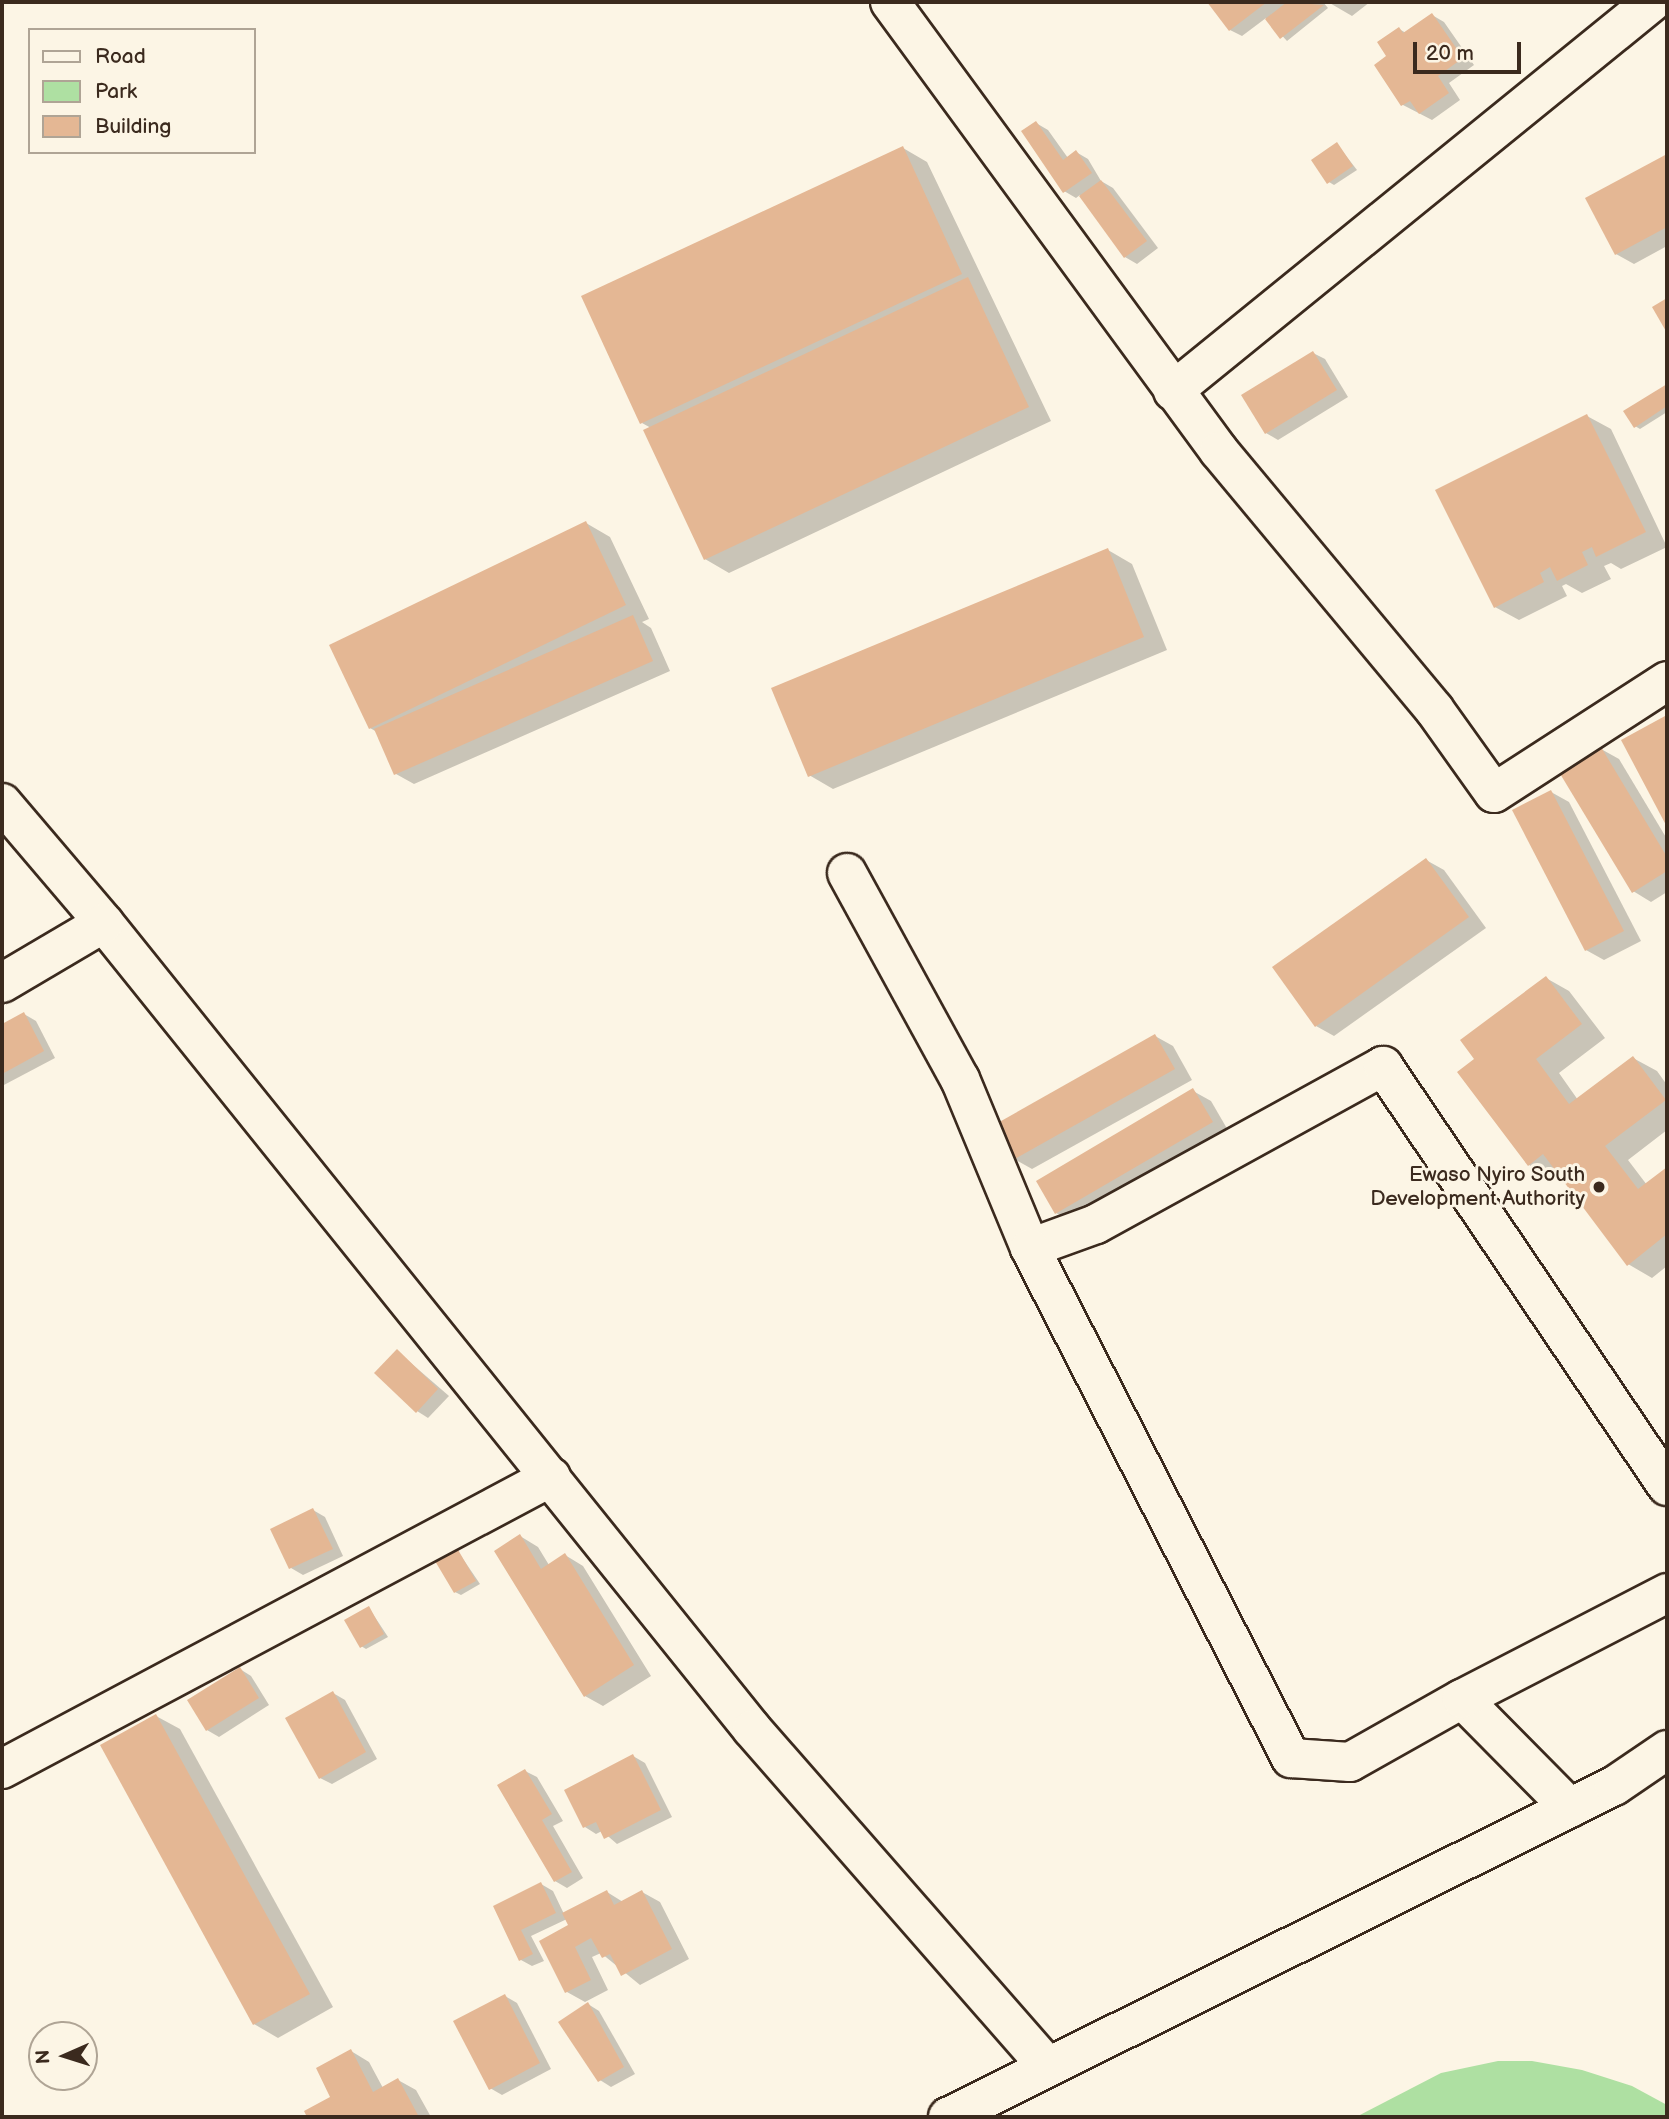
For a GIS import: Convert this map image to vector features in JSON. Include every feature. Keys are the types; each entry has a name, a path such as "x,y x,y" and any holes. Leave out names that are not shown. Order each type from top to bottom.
{"street":[{"path":"890,2 938,61 1173,391 1434,709 1494,793 1667,681"},
{"path":"1173,391 1652,2"},
{"path":"2,803 104,923 752,1729 1046,2065"},
{"path":"847,873 960,1079 1030,1248 1291,1758 1350,1762 1462,1699 1667,1593"},
{"path":"2,982 104,923"},
{"path":"1030,1248 1096,1224 1383,1066 1667,1486"},
{"path":"2,1769 551,1477"},
{"path":"1462,1699 1570,1808"},
{"path":"948,2117 1046,2065 1614,1786 1667,1750"}],"green space":[{"path":"1498,2061 1532,2061 1582,2070 1632,2086 1667,2105 1667,2117 1356,2117 1441,2073"}],"building":[{"path":"1207,2 1267,2 1229,31"},
{"path":"1287,2 1324,5 1280,39 1265,19"},
{"path":"1432,13 1463,58 1438,76 1449,93 1419,114 1410,101 1401,106 1374,65 1386,56 1377,42 1399,27 1403,33"},
{"path":"1036,121 1063,160 1076,150 1092,173 1063,193 1021,131"},
{"path":"1337,142 1353,166 1327,184 1311,160"},
{"path":"903,146 962,274 640,424 581,296"},
{"path":"1667,154 1667,227 1615,255 1585,198"},
{"path":"1101,180 1147,241 1124,258 1079,196"},
{"path":"968,277 1029,407 704,560 643,430"},
{"path":"1667,298 1667,333 1652,307"},
{"path":"1313,351 1337,390 1265,434 1241,395"},
{"path":"1667,384 1667,406 1634,428 1623,411"},
{"path":"1587,414 1646,532 1596,557 1592,547 1582,552 1588,565 1557,581 1550,567 1540,573 1544,582 1494,608 1435,490"},
{"path":"586,521 626,605 369,729 329,645"},
{"path":"1108,548 1144,637 808,777 771,688"},
{"path":"633,615 653,661 394,775 374,729"},
{"path":"1665,716 1667,720 1667,827 1621,740"},
{"path":"1601,747 1667,857 1667,871 1632,893 1559,772"},
{"path":"1551,790 1624,931 1585,951 1512,810"},
{"path":"1426,858 1469,917 1315,1027 1272,967"},
{"path":"1546,976 1582,1024 1536,1059 1569,1104 1633,1056 1666,1100 1605,1146 1638,1189 1667,1167 1667,1234 1627,1266 1543,1154 1528,1166 1457,1072 1474,1059 1460,1040"},
{"path":"24,1012 44,1051 2,1074 2,1024"},
{"path":"1155,1034 1175,1069 1013,1160 994,1125"},
{"path":"1193,1088 1213,1122 1055,1214 1036,1181"},
{"path":"397,1349 438,1389 416,1413 374,1373"},
{"path":"313,1508 333,1549 289,1569 270,1529"},
{"path":"520,1534 541,1569 565,1553 634,1665 584,1697 494,1551"},
{"path":"457,1548 476,1581 454,1593 435,1561"},
{"path":"369,1606 384,1634 360,1648 344,1620"},
{"path":"240,1667 259,1698 206,1731 187,1700"},
{"path":"333,1691 366,1752 319,1779 285,1718"},
{"path":"156,1714 310,1994 253,2025 100,1745"},
{"path":"633,1754 661,1810 604,1839 596,1822 583,1828 564,1790"},
{"path":"525,1769 552,1814 542,1820 572,1872 554,1882 497,1785"},
{"path":"541,1882 556,1913 521,1930 533,1954 519,1961 493,1906"},
{"path":"607,1890 614,1905 642,1890 672,1949 621,1976 610,1954 602,1958 591,1938 575,1947 591,1980 565,1993 539,1941 568,1925 562,1913"},
{"path":"505,1994 540,2063 489,2090 453,2021"},
{"path":"588,2002 624,2067 598,2082 558,2022"},
{"path":"351,2049 373,2092 398,2078 419,2117 307,2117 304,2111 330,2097 316,2068"}],"place":[{"name":"Ewaso Nyiro South Development Authority","path":"1599,1187"}]}
